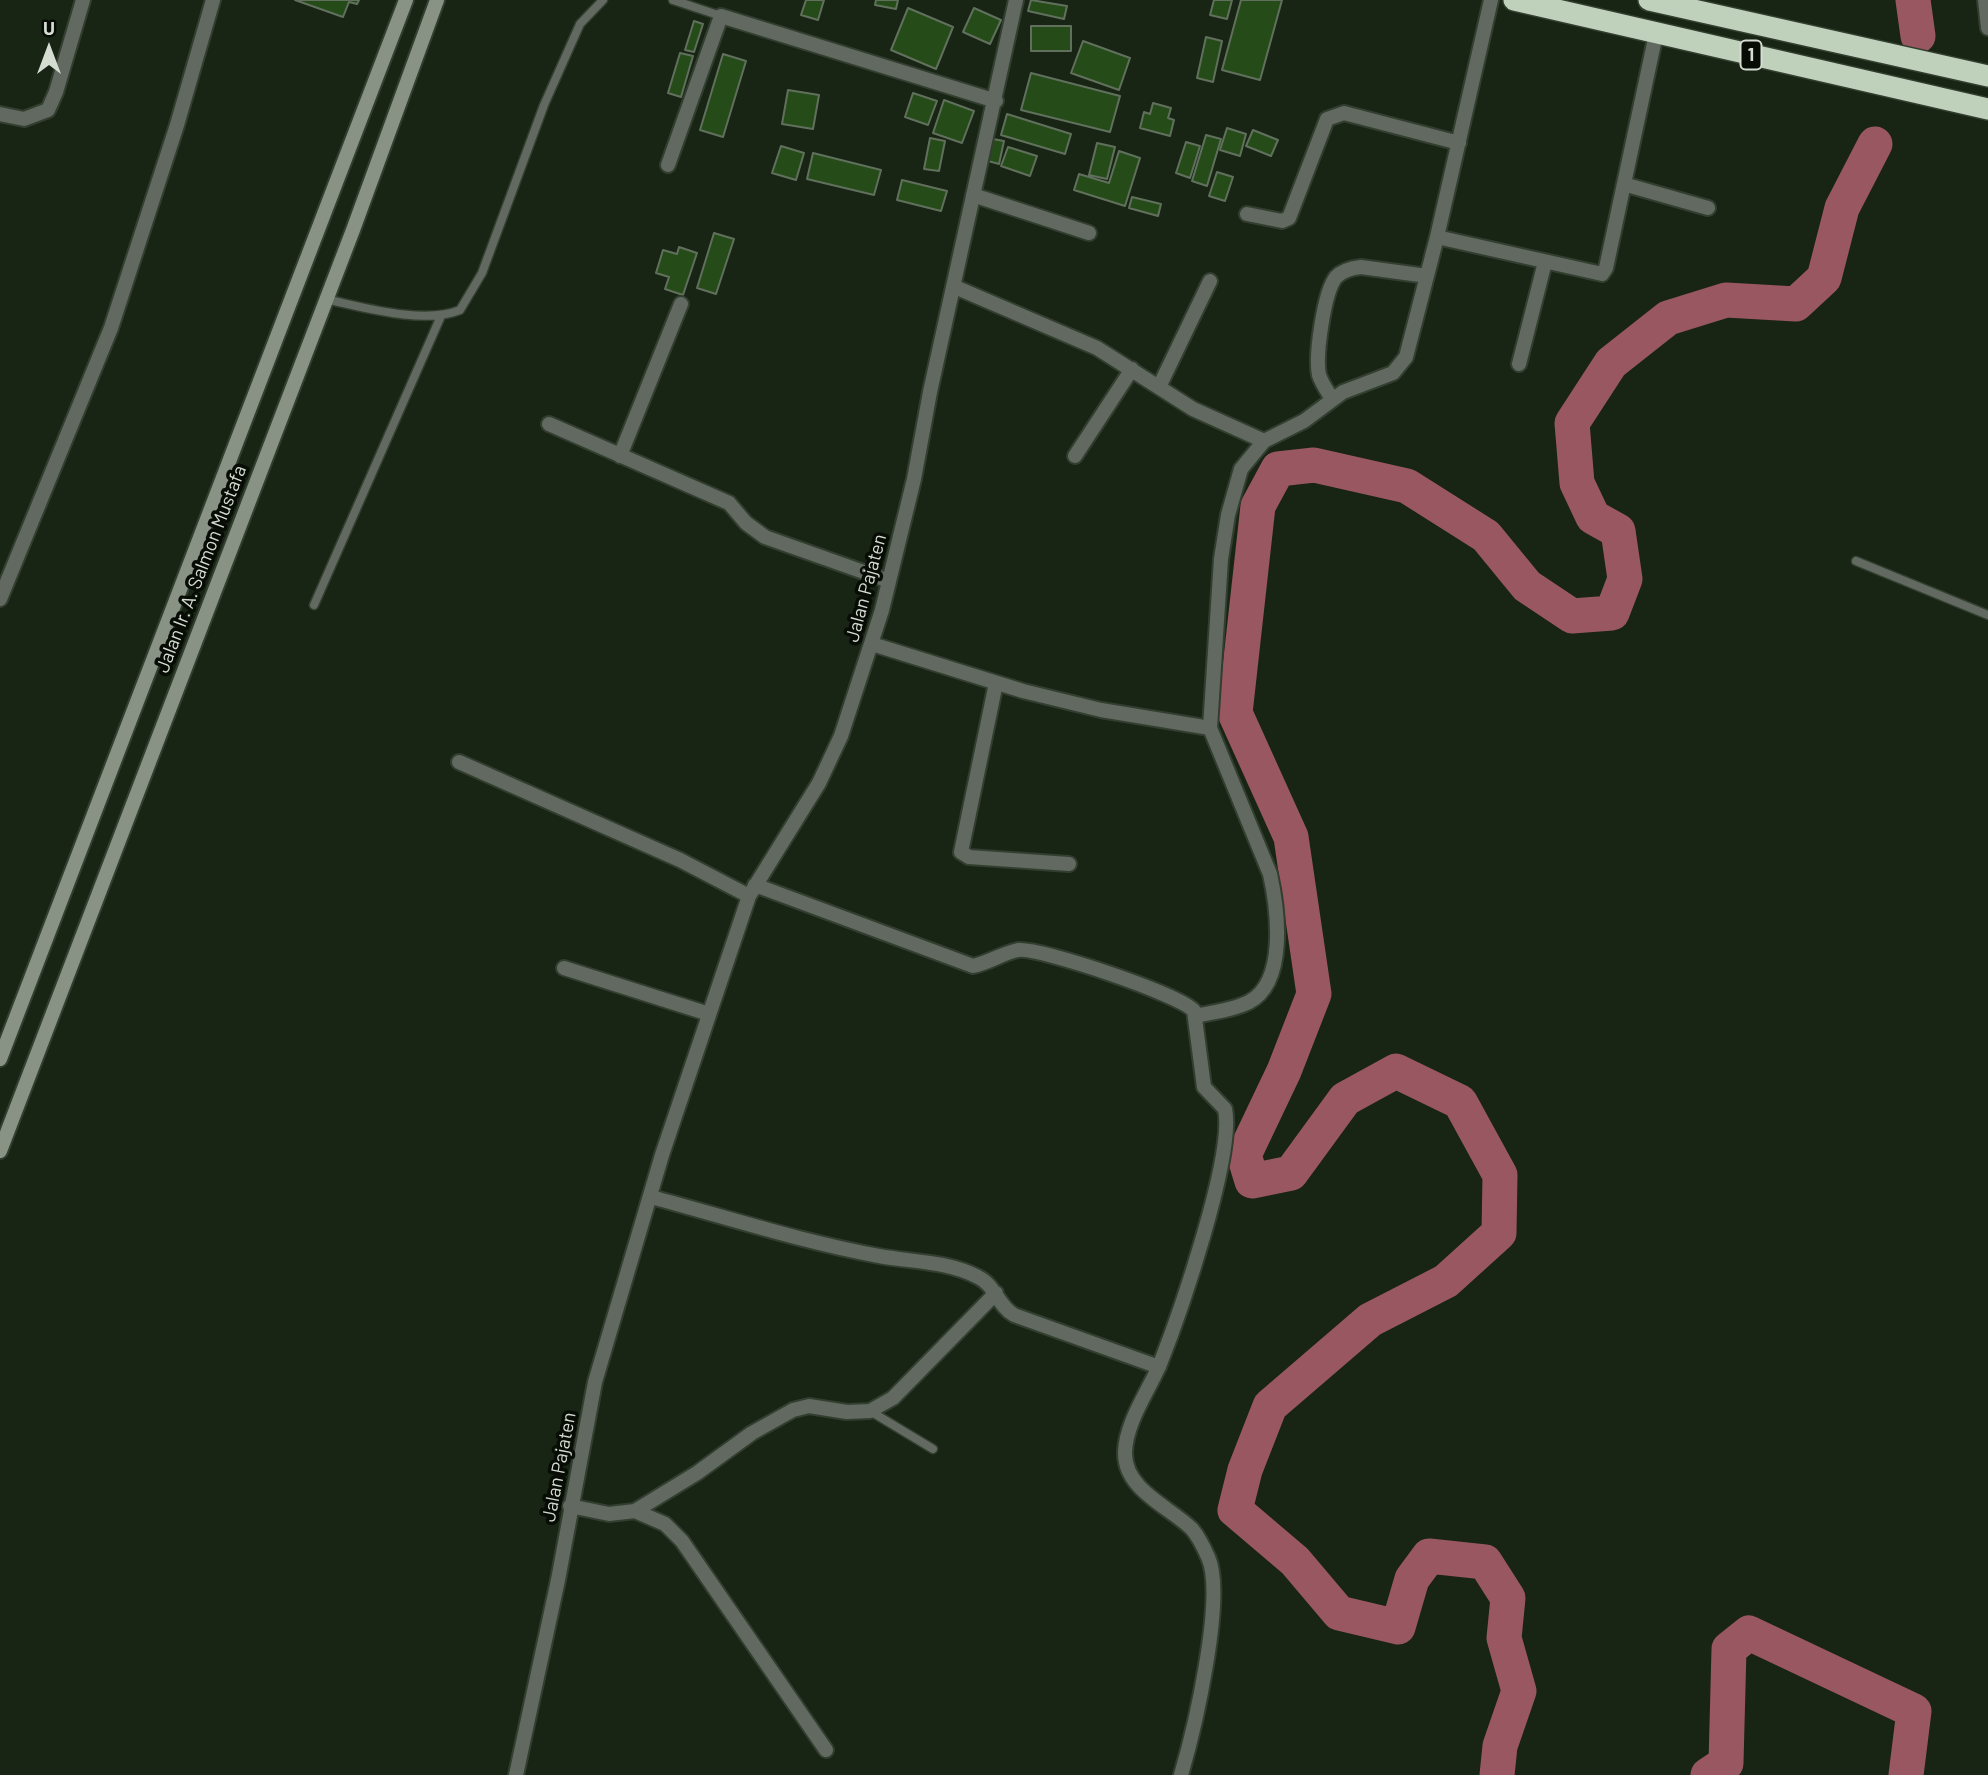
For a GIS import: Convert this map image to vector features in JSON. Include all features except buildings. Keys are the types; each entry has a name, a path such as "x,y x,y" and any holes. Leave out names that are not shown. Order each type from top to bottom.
{"highway":[{"name":"1","path":"1514,0 1988,109"},
{"name":"1","path":"1649,0 1988,76"}],"street":[{"path":"0,114 24,119 48,110 83,0"},
{"path":"0,599 111,328 177,125 213,0"},
{"name":"Jalan Ir. A. Salmon Mustafa","path":"0,1059 406,0"},
{"name":"Jalan Ir. A. Salmon Mustafa","path":"0,1151 353,230 437,0"},
{"name":"Jalan Pajaten","path":"517,1775 595,1382 662,1154 752,891 819,783 841,736 872,644 889,581 955,287 1016,0"},
{"path":"1196,1016 1248,1003 1271,982 1276,960 1274,894 1270,874 1210,727 1221,559 1228,514 1241,470 1264,441 1304,421 1332,399 1399,369 1406,357 1437,237 1491,0"},
{"path":"1985,0 1988,28"},
{"path":"668,165 721,16 996,101"},
{"path":"1437,237 1602,274 1606,268 1627,185 1656,34"},
{"path":"1247,214 1282,221 1289,218 1326,119 1335,114 1344,113 1458,143"},
{"path":"1627,185 1708,208"},
{"path":"973,195 1089,233"},
{"path":"1519,364 1545,262"},
{"path":"1332,399 1319,374 1318,358 1325,310 1336,277 1352,268 1361,267 1427,276"},
{"path":"1159,387 1210,281"},
{"path":"955,287 1060,330 1132,369 1193,409 1264,441"},
{"path":"620,456 681,304"},
{"path":"1075,456 1132,369"},
{"path":"549,424 729,503 746,523 765,537 889,581"},
{"path":"872,644 996,683 1101,710 1210,727"},
{"path":"996,683 961,852 969,857 1069,864"},
{"path":"458,762 752,891 973,967 1018,950 1041,952 1191,1006 1196,1016 1204,1087 1225,1110 1225,1147 1178,1315 1159,1367 1128,1433 1124,1455 1134,1481 1193,1530 1209,1559 1215,1580 1203,1674 1181,1775"},
{"path":"564,968 709,1014"},
{"path":"651,1197 868,1254 948,1268 980,1277 996,1293 1002,1308 1013,1315 1159,1367"},
{"path":"570,1506 609,1514 635,1511 697,1473 752,1433 793,1410 810,1406 847,1412 870,1411 893,1398 996,1293"},
{"path":"635,1511 665,1524 682,1541 826,1750"}],"lane":[{"path":"325,299 385,311 441,316 460,310 469,298 508,206 544,105 580,24 603,0"},
{"path":"673,0 721,16"},
{"path":"314,605 441,316"},
{"path":"1856,561 1988,615"},
{"path":"870,1411 933,1449"}],"waterway":[{"path":"1913,0 1918,36"},
{"path":"1497,1775 1500,1746 1519,1691 1504,1638 1508,1598 1485,1562 1429,1556 1412,1579 1398,1627 1339,1613 1295,1561 1235,1510 1245,1470 1270,1406 1370,1320 1446,1281 1499,1233 1500,1175 1460,1102 1396,1071 1345,1099 1291,1173 1252,1181 1244,1155 1284,1071 1314,994 1291,837 1235,713 1258,506 1278,469 1314,465 1407,486 1486,536 1527,586 1572,616 1612,613 1625,579 1618,531 1593,517 1577,483 1572,423 1611,363 1668,318 1726,300 1796,304 1824,278 1842,208 1875,144"},
{"path":"1708,1775 1726,1763 1729,1649 1749,1633 1914,1711 1906,1775"}]}
